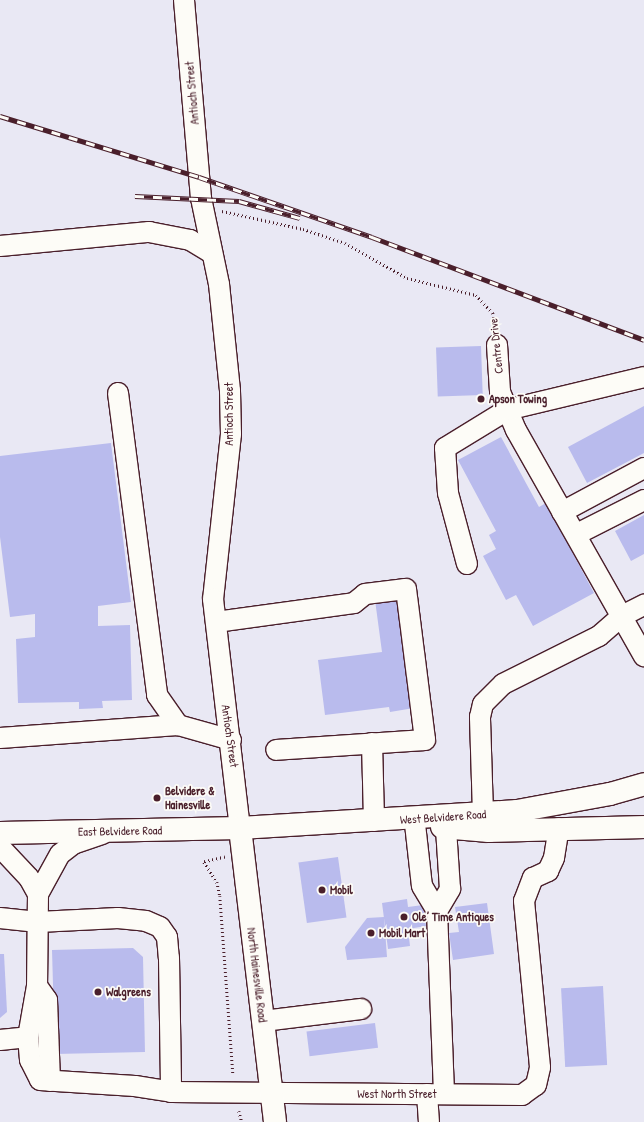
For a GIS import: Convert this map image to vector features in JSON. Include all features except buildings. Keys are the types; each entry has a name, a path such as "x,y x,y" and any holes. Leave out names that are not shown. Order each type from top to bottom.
{"main road":[{"name":"West Belvidere Road","path":"240,828 366,822 483,814 586,799 644,784"},
{"path":"366,822 415,824 489,832 559,828 644,827"},
{"name":"East Belvidere Road","path":"0,833 240,828"},
{"name":"North Hainesville Road","path":"240,828 275,1122"}],"street":[{"name":"Antioch Street","path":"184,0 204,214 226,337 231,434 215,557 216,622 231,740 240,828"},
{"path":"0,246 149,232 190,240 212,253"},
{"name":"Centre Drive","path":"497,345 500,392 508,410 562,512 577,534 644,656"},
{"path":"467,564 448,493 445,448 508,410 644,377"},
{"path":"118,393 157,695 178,725"},
{"path":"562,512 644,468"},
{"path":"577,534 644,500"},
{"path":"216,622 354,603 365,594 406,589 425,740 276,750"},
{"path":"483,814 480,717 483,704 503,684 599,636 622,616 644,605"},
{"path":"0,738 178,725 231,740"},
{"path":"366,822 372,743"},
{"path":"415,824 422,886 437,911"},
{"path":"429,1122 436,1094 437,911 450,889 446,828"},
{"name":"West North Street","path":"50,1081 135,1086 170,1092 236,1095 272,1093 522,1095 536,1085 540,1067 524,901 533,878 548,871 554,858 559,828"},
{"path":"37,986 47,1000 50,1081 40,1080 30,1060 28,1037 37,986 38,894 60,854 73,844 100,834 125,831"},
{"path":"0,847 29,878 38,894"},
{"path":"0,918 38,922 118,918 146,920 160,927 167,937 169,958 170,1092"},
{"path":"263,1022 361,1009"},
{"path":"0,1040 28,1037"}],"path":[{"name":"Centre Drive","path":"204,214 230,210 303,228 344,243 407,278 476,295 493,313 497,345"},
{"path":"242,853 204,862 216,882 220,896 236,1095 242,1122"}],"railway":[{"path":"0,116 199,177 372,237 644,340"},
{"path":"135,196 239,201 300,218"}],"place":[{"name":"Apson Towing","path":"481,399"},
{"name":"Belvidere & Hainesville","path":"157,798"},
{"name":"Mobil","path":"322,890"},
{"name":"Ole’ Time Antiques","path":"404,917"},
{"name":"Mobil Mart","path":"371,933"},
{"name":"Walgreens","path":"98,992"}]}
